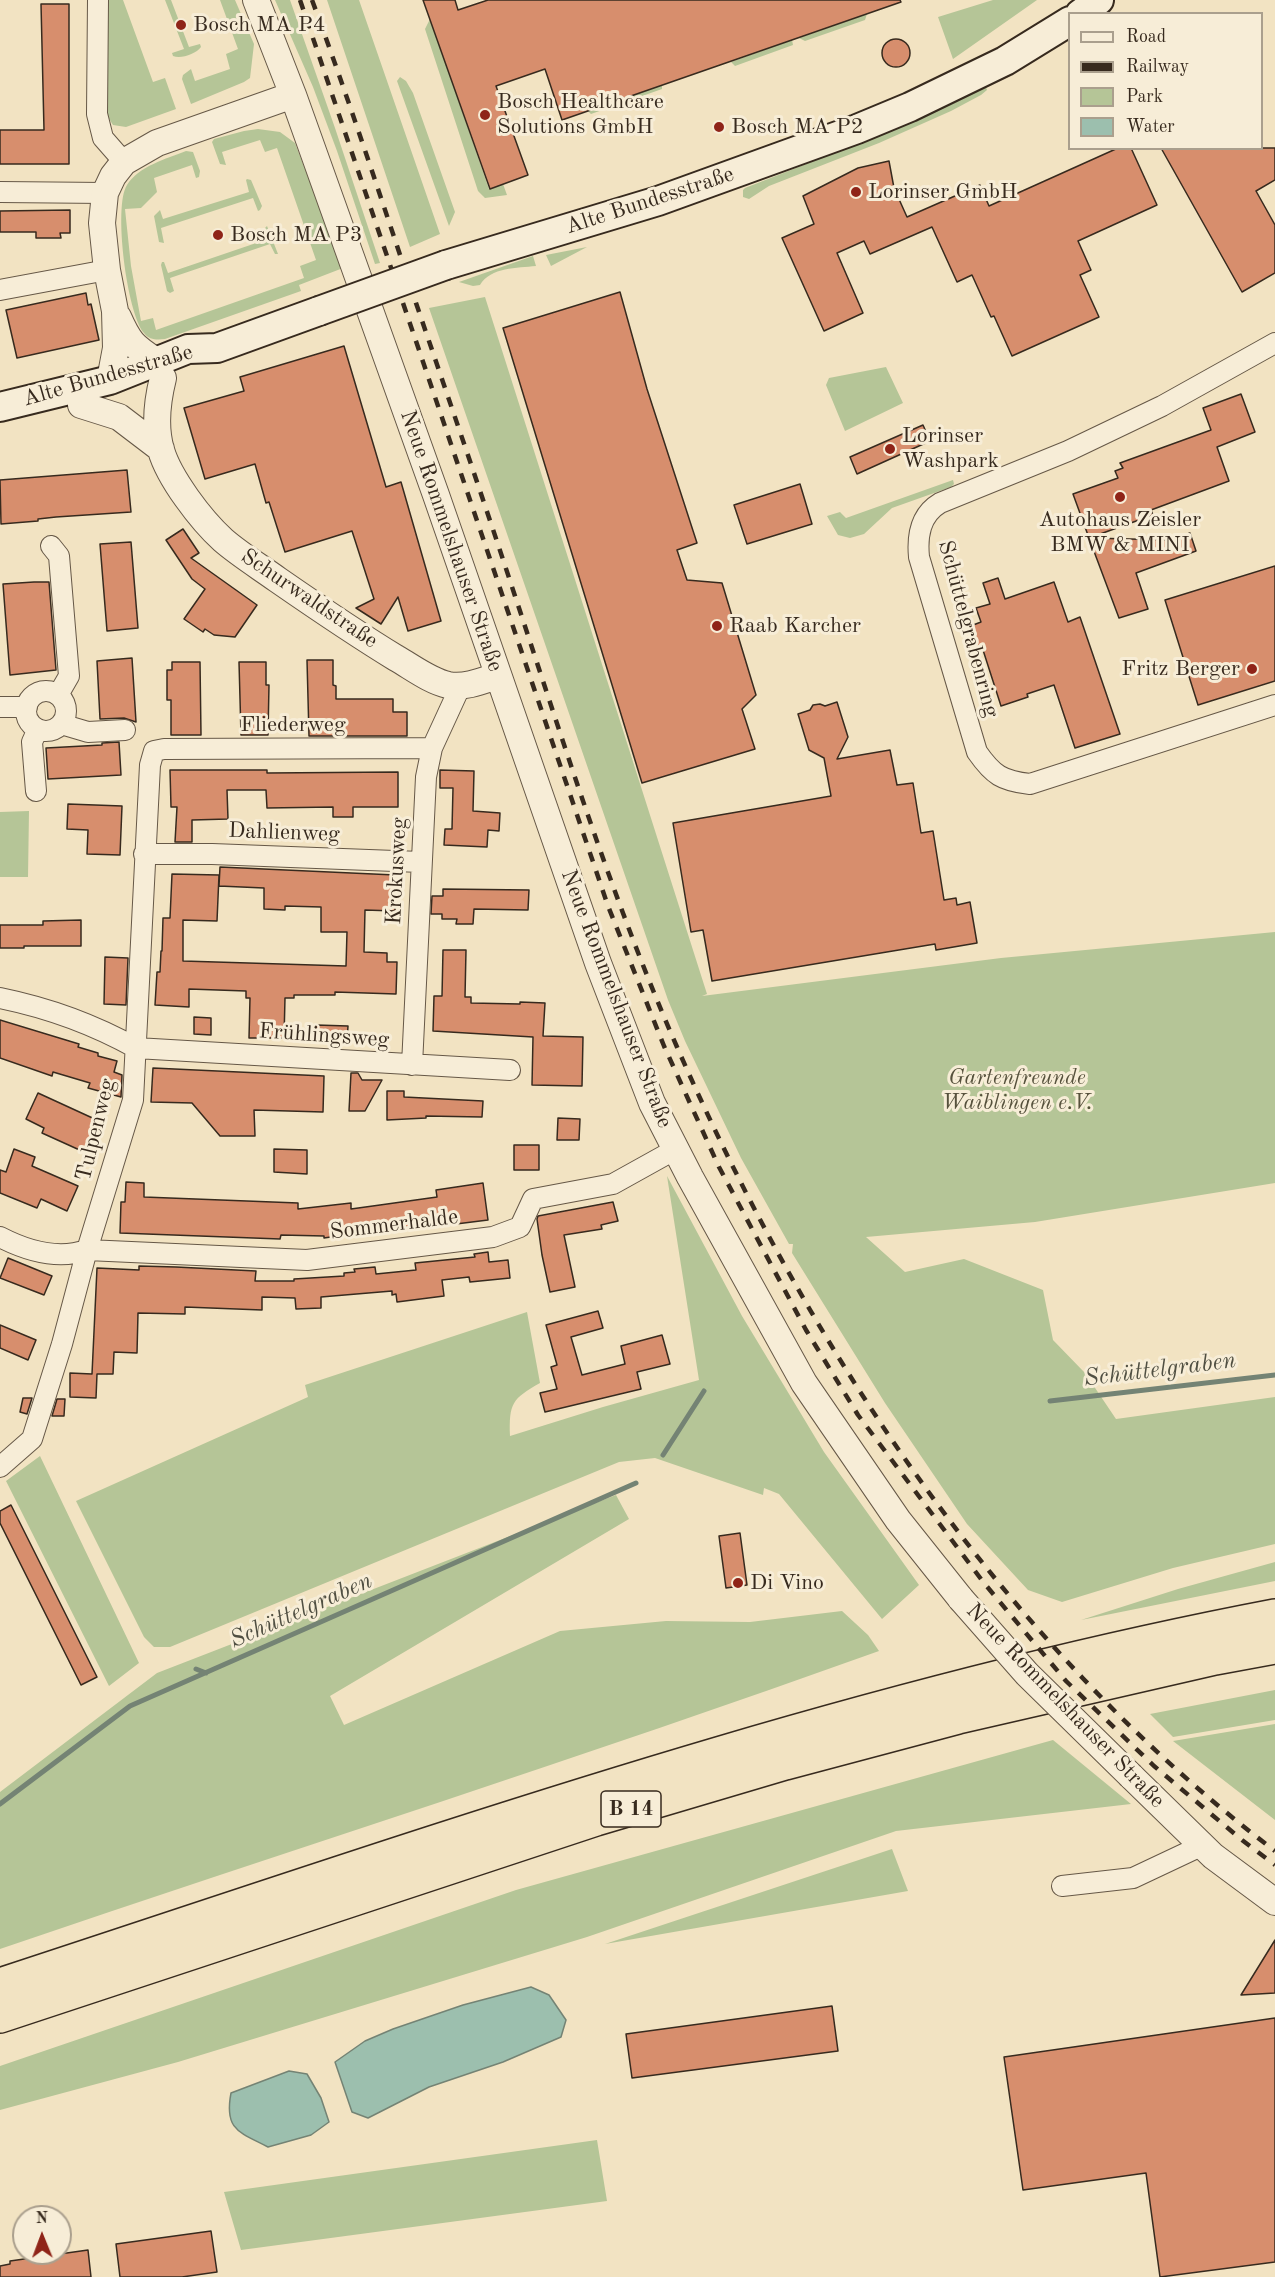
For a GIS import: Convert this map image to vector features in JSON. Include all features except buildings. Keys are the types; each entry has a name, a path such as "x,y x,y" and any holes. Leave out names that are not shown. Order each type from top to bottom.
{"highway":[{"name":"B 14","path":"0,1985 492,1822 752,1743 970,1683 1275,1616"},
{"name":"B 14","path":"0,2016 596,1819 785,1763 958,1717 1192,1663 1275,1647"}],"main road":[{"name":"Alte Bundesstraße","path":"0,424 81,405 160,370 188,349 217,348 446,266 658,201 857,129 910,107 1005,61 1068,22"},
{"name":"Alte Bundesstraße","path":"0,407 160,370"}],"street":[{"path":"98,0 97,114 104,138 124,162"},
{"name":"Neue Rommelshauser Straße","path":"256,0 293,95 436,495 598,963 652,1103 676,1149 804,1383 898,1520 961,1599 1027,1674 1213,1856 1275,1902"},
{"path":"110,380 116,348 115,311 107,270 102,223 105,193 113,176 124,162 157,143 293,95"},
{"path":"0,192 105,193"},
{"path":"0,290 107,270"},
{"path":"115,311 128,340 160,370"},
{"name":"Schüttelgrabenring","path":"1275,343 1162,406 1068,450 932,508 921,526 917,541 919,557 977,752 988,768 1003,779 1030,784 1275,705"},
{"name":"Schurwaldstraße","path":"160,370 157,419 161,449 170,470 187,496 223,540 320,609 426,676 448,685 461,685 497,676"},
{"name":"Schurwaldstraße","path":"81,405 119,417 161,449"},
{"path":"51,546 59,556 69,676 58,695"},
{"name":"Krokusweg","path":"412,1065 426,777 432,748 461,685"},
{"path":"45,691 58,695 66,709 66,715 61,724 50,730 38,729 28,719 27,707 34,696 39,693 45,691"},
{"path":"0,707 27,707"},
{"path":"61,724 88,732 125,730"},
{"path":"36,791 32,742 38,729"},
{"name":"Fliederweg","path":"154,751 164,749 432,748"},
{"name":"Tulpenweg","path":"0,1467 32,1439 133,1100 149,854 150,765 154,751"},
{"name":"Dahlienweg","path":"149,854 212,854 421,862"},
{"path":"0,998 69,1016 107,1032 136,1048"},
{"name":"Frühlingsweg","path":"136,1048 510,1070"},
{"name":"Sommerhalde","path":"87,1250 307,1260 493,1237 520,1227 533,1199 613,1184 676,1149"},
{"path":"0,1237 36,1252 73,1255 87,1250"},
{"path":"1062,1886 1133,1878 1203,1845"}],"green space":[{"path":"108,0 123,0 153,82 165,78 176,109 126,127 113,125 106,114"},
{"path":"165,0 171,0 189,47 200,44 201,47 196,52 184,56 173,56 172,53 184,49"},
{"path":"220,0 235,0 254,44 250,78 191,104 182,79 183,75 191,69 195,81 230,69 226,54 238,49"},
{"path":"275,0 290,0 380,263 375,264 313,87"},
{"path":"327,0 359,0 440,234 410,247"},
{"path":"993,0 1037,0 953,59 938,17"},
{"path":"867,14 865,20 805,41 799,38"},
{"path":"430,19 489,189 503,184 507,195 485,198 478,191 425,29"},
{"path":"792,40 793,45 735,66 731,62"},
{"path":"400,77 406,81 413,93 455,212 449,226 397,81"},
{"path":"662,85 662,89 591,114 588,111"},
{"path":"986,87 987,90 981,95 951,111 879,143 769,186 749,199 743,197 745,188 865,141"},
{"path":"258,129 280,132 295,143 343,268 299,285 301,291 165,339 148,337 138,322 127,283 121,214 127,185 138,173 154,164 186,151 193,152 200,171 199,177 196,178 192,165 154,178 157,192 141,208 125,209 131,266 141,321 153,318 156,330 304,278 300,266 316,260 277,148 265,152 260,140 222,152 226,165 220,164 212,142 214,139"},
{"path":"247,179 251,180 262,206 260,210 258,211 253,198 161,228 164,243 159,242 154,216 160,210 163,219 249,192"},
{"path":"267,226 278,254 275,254 270,244 170,278 174,291 170,293 167,291 162,262 168,273 268,239 265,228"},
{"path":"587,247 551,266 546,255"},
{"path":"533,256 536,266 498,272 485,279 480,285 473,286 459,282"},
{"name":"Gartenfreunde Waiblingen e.V.","path":"485,297 707,994 702,996 1001,958 1275,932 1275,1183 1035,1222 866,1237 905,1272 964,1259 1043,1290 1053,1340 1085,1373 1116,1419 1275,1397 1275,1544 1173,1568 1062,1602 1028,1590 967,1524 885,1403 792,1253 793,1244 789,1244 741,1158 668,1000 429,308"},
{"path":"886,367 903,403 845,431 826,385 829,378"},
{"path":"953,480 954,484 951,487 892,508 864,534 850,538 838,535 827,516 840,512 846,518"},
{"path":"29,811 28,877 0,877 0,812"},
{"path":"667,1176 742,1316 824,1452 919,1585 882,1619 779,1494 764,1488 763,1495 655,1458 619,1462 170,1647 154,1647 144,1637 76,1501 308,1397 305,1385 527,1312 540,1383 523,1393 514,1403 510,1416 510,1436 699,1380"},
{"path":"40,1456 139,1663 109,1686 6,1481"},
{"path":"616,1495 629,1519 330,1696 344,1725 560,1631 666,1621 750,1622 842,1611 868,1635 879,1651 550,1765 0,1949 0,1792 157,1673"},
{"path":"1275,1562 1275,1581 1081,1620 1178,1589"},
{"path":"1275,1690 1275,1720 1173,1737 1150,1714"},
{"path":"1275,1724 1275,1820 1173,1741"},
{"path":"1053,1740 1131,1804 896,1831 587,1937 178,2062 0,2110 0,2066 516,1890"},
{"path":"892,1849 908,1891 605,1944"},
{"path":"597,2140 607,2201 241,2250 224,2192"}],"water":[{"path":"531,1987 549,1995 566,2020 561,2037 503,2062 429,2087 368,2118 352,2112 335,2062 365,2041 463,2005"},
{"path":"289,2071 307,2074 321,2098 329,2122 311,2135 268,2147 236,2128 230,2115 231,2093"}],"waterway":[{"name":"Schüttelgraben","path":"1050,1401 1275,1375"},
{"path":"663,1455 704,1391"},
{"name":"Schüttelgraben","path":"0,1804 130,1706 636,1483"},
{"name":"Schüttelgraben","path":"196,1669 206,1673"}],"railway":[{"path":"300,0 608,906 664,1046 719,1167 806,1330 858,1415 984,1583 1066,1681 1154,1766 1275,1865"},
{"path":"312,0 611,880 677,1047 730,1162 789,1274 854,1383 925,1488 1003,1588 1087,1682 1177,1770 1275,1851"}],"place":[{"name":"Bosch MA P4","path":"181,25"},
{"name":"Bosch Healthcare Solutions GmbH","path":"485,115"},
{"name":"Bosch MA P2","path":"719,127"},
{"name":"Lorinser GmbH","path":"856,192"},
{"name":"Bosch MA P3","path":"218,235"},
{"name":"Lorinser Washpark","path":"890,449"},
{"name":"Autohaus Zeisler BMW & MINI","path":"1120,497"},
{"name":"Raab Karcher","path":"717,626"},
{"name":"Fritz Berger","path":"1252,669"},
{"name":"Di Vino","path":"738,1583"}]}
